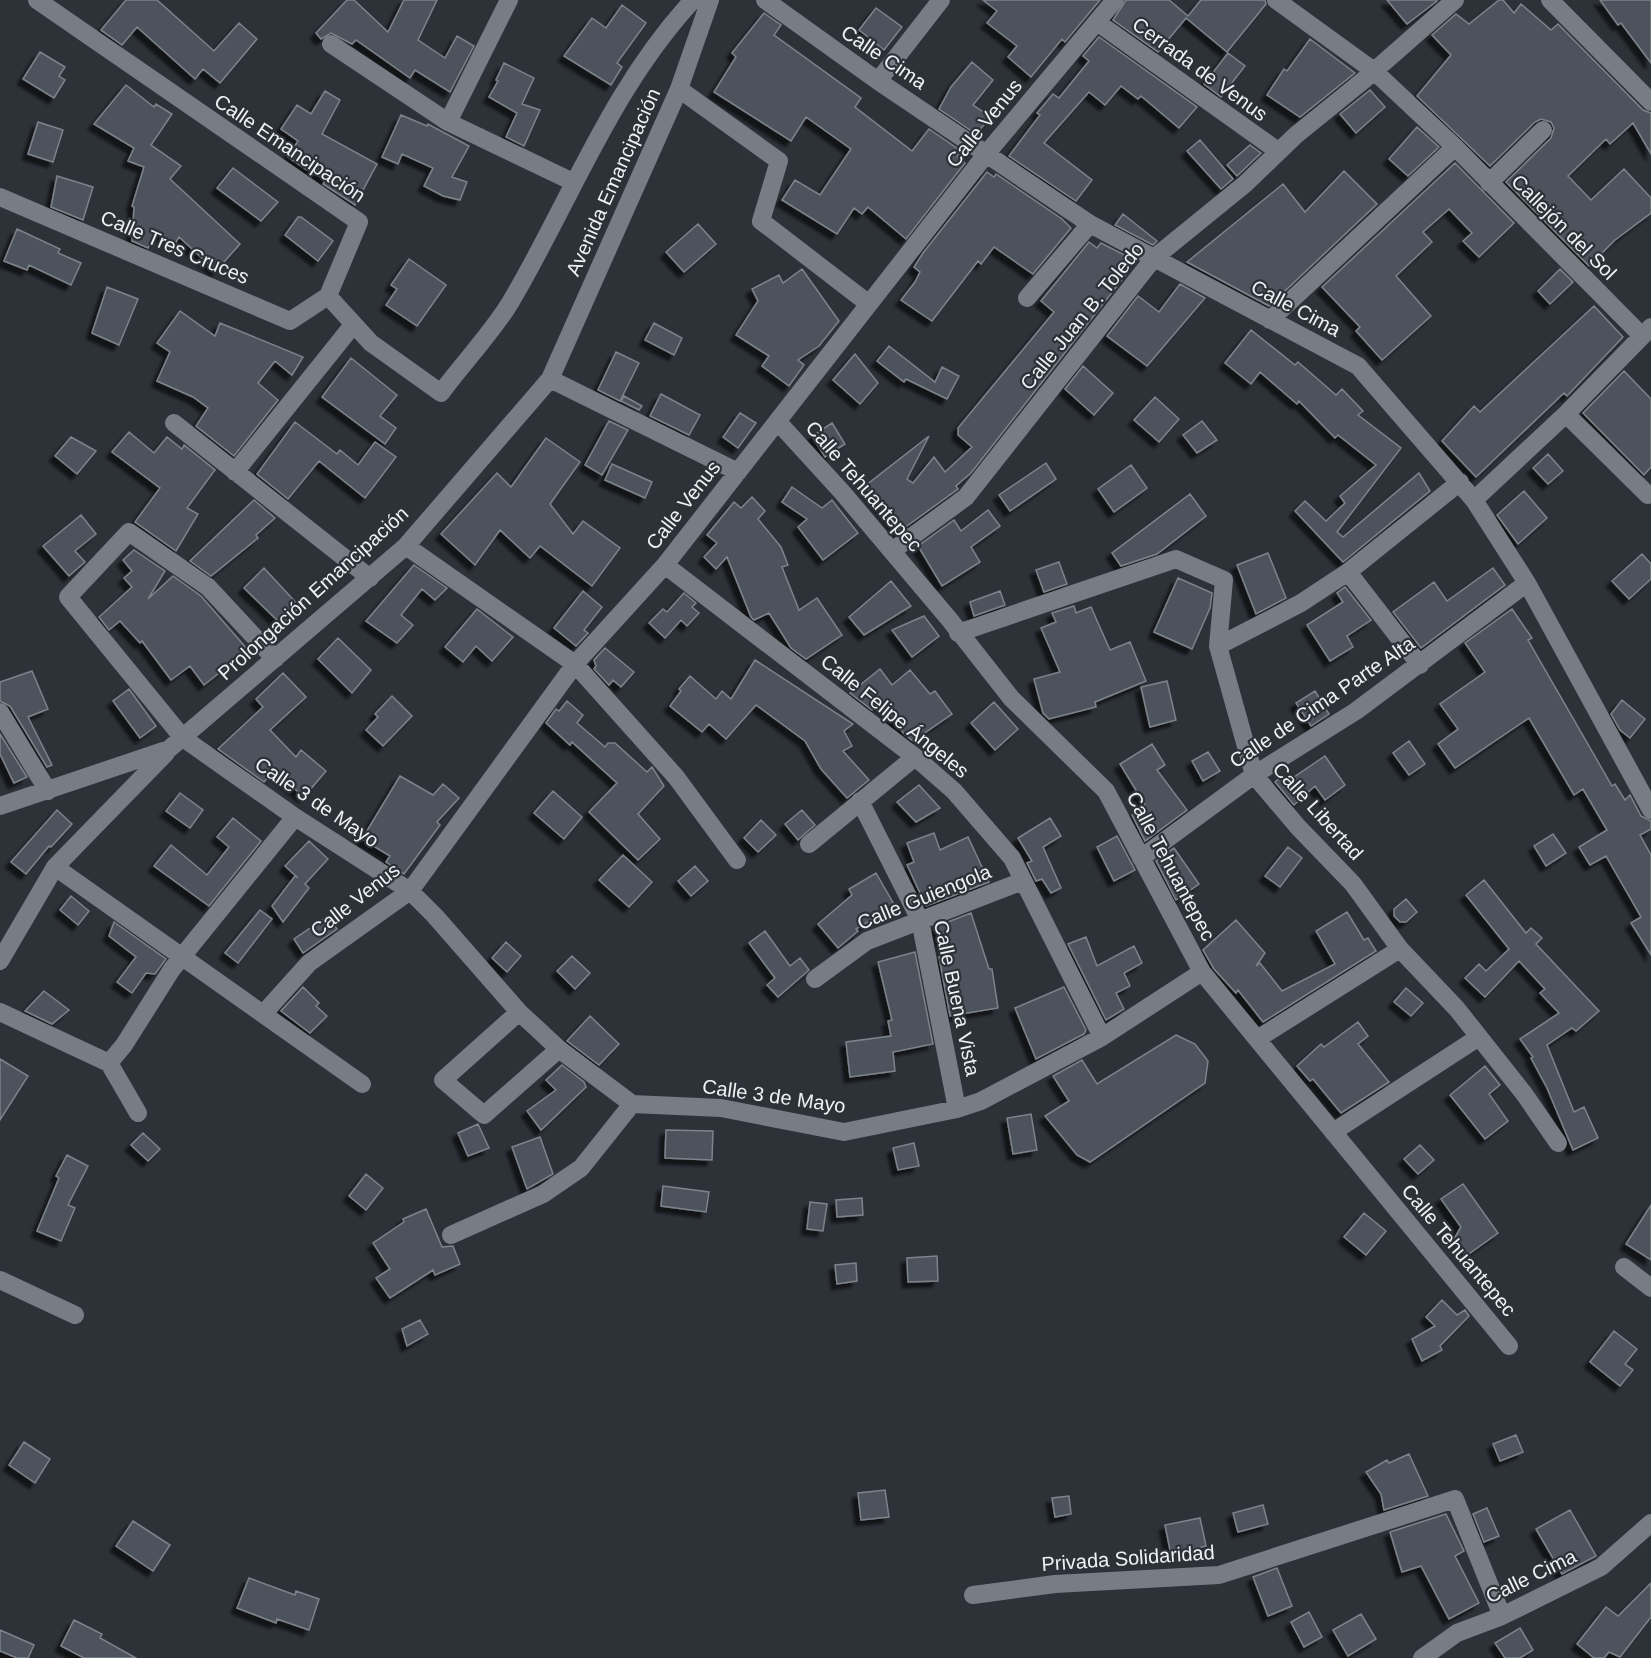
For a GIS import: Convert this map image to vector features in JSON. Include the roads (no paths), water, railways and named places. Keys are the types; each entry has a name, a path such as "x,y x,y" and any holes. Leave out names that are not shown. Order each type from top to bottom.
{"street":[{"name":"Calle Emancipación","path":"37,0 359,222 328,296"},
{"path":"448,122 509,0"},
{"path":"328,296 371,343 441,393 509,304 604,122 670,24 693,0"},
{"name":"Avenida Emancipación","path":"550,379 679,89 710,0"},
{"name":"Calle Cima","path":"765,0 878,81 1090,224 1358,366 1474,500 1527,583 1651,810"},
{"path":"878,81 941,0"},
{"name":"Calle Venus","path":"264,1013 309,963 410,891 575,664 665,565 987,153 1115,0"},
{"name":"Callejón del Sol","path":"1276,0 1374,71 1647,332"},
{"name":"Calle Juan B. Toledo","path":"892,551 966,497 1154,258 1229,197 1455,0"},
{"path":"1550,0 1651,102"},
{"name":"Cerrada de Venus","path":"1097,22 1278,152"},
{"path":"331,44 448,122 573,182"},
{"path":"679,89 778,161 761,221 869,304"},
{"path":"1489,183 1543,130"},
{"path":"1270,320 1455,147"},
{"name":"Calle Tres Cruces","path":"0,197 290,321 328,296"},
{"path":"1027,298 1090,224"},
{"path":"235,472 353,325"},
{"path":"1474,500 1566,414 1647,332"},
{"path":"550,379 738,472"},
{"name":"Prolongación Emancipación","path":"0,961 55,867 176,744 406,546 550,379"},
{"path":"1566,414 1648,495"},
{"name":"Calle Tehuantepec","path":"778,422 892,551 1011,698 1106,791 1202,972 1509,1346"},
{"path":"174,423 370,578"},
{"path":"1218,645 1301,603 1348,572 1460,482"},
{"name":"Calle 3 de Mayo","path":"275,659 208,587 129,532 68,597 176,744 296,817 410,891 435,916 519,1012 559,1049 632,1104 721,1108 844,1132 957,1109 981,1101 1102,1037 1202,972"},
{"path":"406,546 575,664 676,777 737,860"},
{"name":"Calle Libertad","path":"958,633 1176,559 1224,580 1218,645 1254,775 1298,827 1353,884 1400,949 1479,1037 1525,1095 1558,1143"},
{"name":"Calle Felipe Ángeles","path":"665,565 915,758 961,800 1012,858 1102,1037"},
{"path":"1348,572 1420,665"},
{"name":"Calle de Cima Parte Alta","path":"1141,858 1254,775 1356,711 1527,583"},
{"path":"0,712 48,791"},
{"name":"Prolongación Emancipación","path":"0,806 48,791 176,744"},
{"path":"809,844 915,758"},
{"name":"Calle Buena Vista","path":"860,801 920,920 925,957 957,1109"},
{"path":"109,1063 124,1045 181,957 296,817"},
{"path":"55,867 362,1083"},
{"name":"Calle Guiengola","path":"815,979 867,941 1023,881"},
{"path":"1257,1039 1400,949"},
{"path":"0,1012 109,1063 138,1113"},
{"path":"519,1012 443,1080 484,1115 559,1049"},
{"path":"1333,1132 1479,1037"},
{"path":"451,1235 543,1194 580,1168 632,1104"},
{"path":"1624,1267 1651,1288"},
{"path":"0,1280 75,1315"},
{"name":"Privada Solidaridad","path":"974,1596 1055,1584 1219,1575 1455,1500 1502,1616"},
{"name":"Calle Cima","path":"1422,1658 1457,1633 1502,1616 1601,1567 1651,1523"}]}
